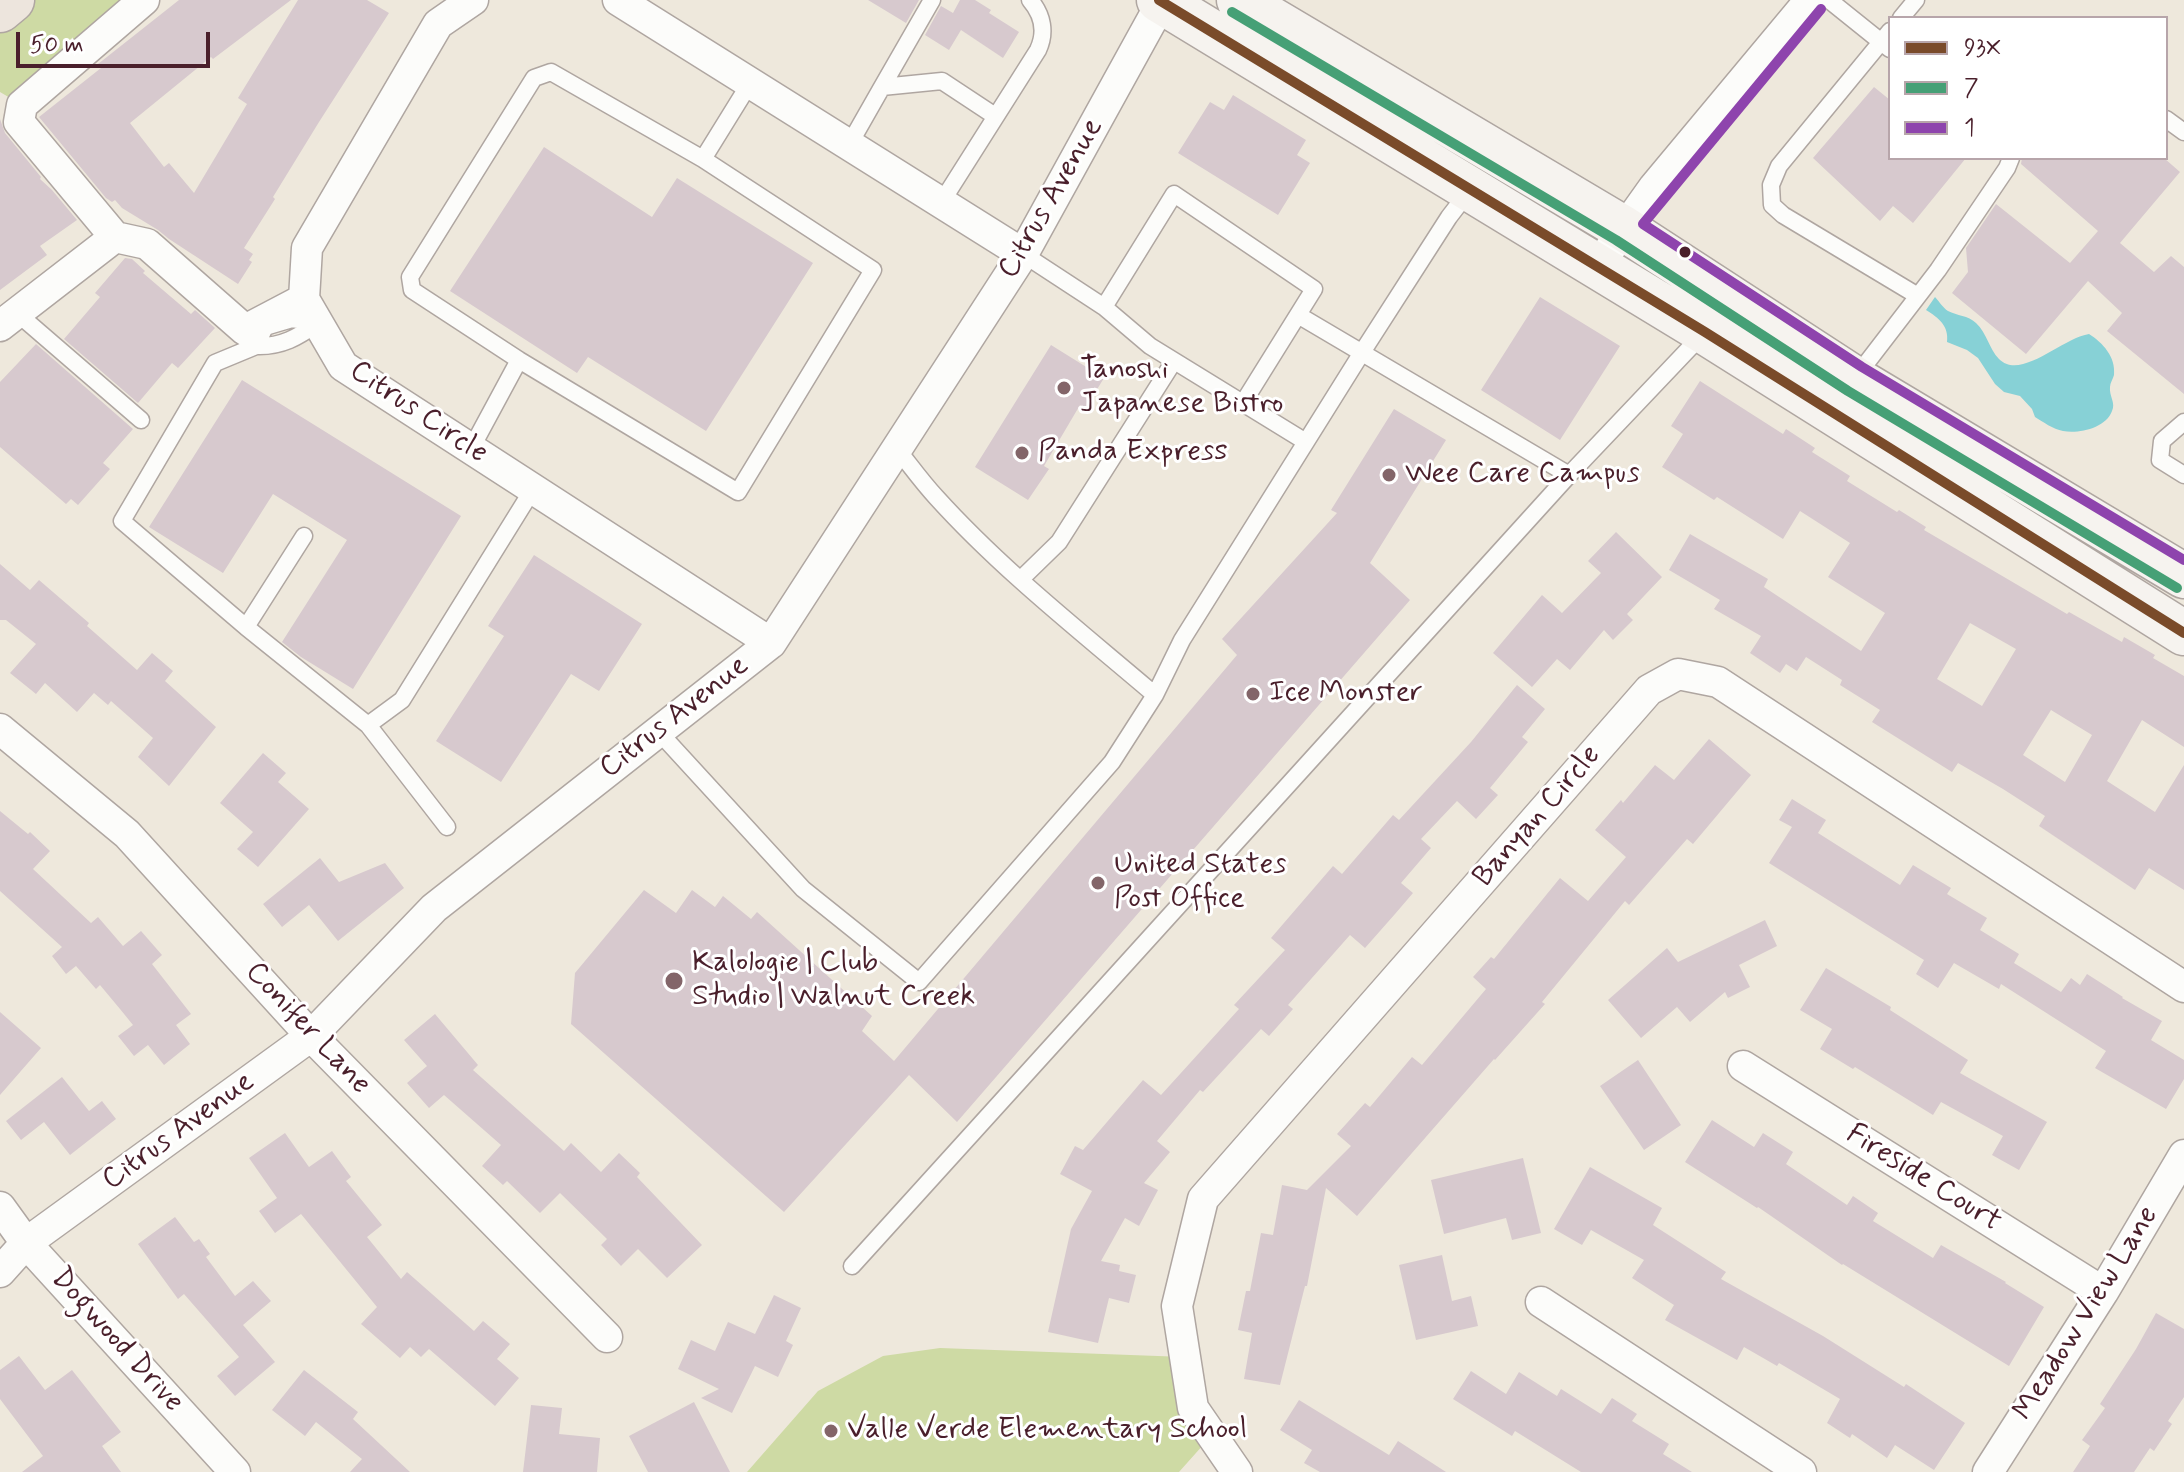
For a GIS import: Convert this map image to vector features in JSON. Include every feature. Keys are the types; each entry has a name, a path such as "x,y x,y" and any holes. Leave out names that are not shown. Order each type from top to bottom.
{"highway":[{"path":"0,10 12,0"}],"main road":[{"path":"1239,0 1623,228 1855,379 2184,576"},
{"path":"1161,1 1705,332 2184,633"}],"street":[{"path":"144,0 22,105 19,122 115,237 147,244 245,330 311,311 307,248 438,24 473,0"},
{"path":"618,0 1023,254"},
{"path":"1597,267 1654,187 1810,0"},
{"name":"Citrus Avenue","path":"0,1272 26,1243 311,1036 434,908 771,643 1023,254 1161,1"},
{"path":"8,320 115,237"},
{"name":"Citrus Circle","path":"311,311 343,366 771,643"},
{"name":"Banyan Circle","path":"1237,1472 1193,1408 1177,1306 1203,1199 1649,690 1678,674 1718,682 2184,987"},
{"name":"Conifer Lane","path":"0,729 127,834 311,1036 607,1337"},
{"name":"Fireside Court","path":"1743,1066 2103,1292"},
{"name":"Meadow View Lane","path":"1988,1472 2103,1292 2184,1155"},
{"name":"Dogwood Drive","path":"0,1207 26,1243 235,1472"},
{"path":"1541,1302 1801,1472"}],"lane":[{"path":"849,145 932,0"},
{"path":"941,203 1043,39 1042,24 1030,0"},
{"path":"1829,0 1887,40 1779,166 1771,185 1772,205 1783,215 1918,296"},
{"path":"1903,16 1916,0"},
{"path":"551,72 703,159 873,270 738,492 519,360 412,290 410,277 534,78 551,72"},
{"path":"882,87 942,81 995,116"},
{"path":"703,159 750,83"},
{"path":"1855,379 1938,270 2010,160"},
{"path":"658,731 803,889 919,982 1112,762 1155,695 1182,640 1361,354 1449,217 1470,190"},
{"path":"1104,307 1174,194 1314,289 1243,403"},
{"path":"1023,254 1104,307 1150,346 1306,442"},
{"path":"311,311 265,327 256,346 215,363 122,521 246,627 368,725 447,827"},
{"path":"1298,315 1569,475"},
{"path":"8,320 141,420"},
{"path":"852,1266 1569,475 1705,332"},
{"path":"471,449 519,360"},
{"path":"1021,579 1059,542 1174,361"},
{"path":"2184,422 2162,441 2160,460 2184,475"},
{"path":"897,449 935,496 1051,608 1155,695"},
{"path":"368,725 402,700 533,489"},
{"path":"246,627 304,536"}],"green space":[{"path":"12,0 144,0 22,105 0,92 0,10"},
{"path":"940,1348 1185,1357 1212,1435 1179,1472 747,1472 818,1391 883,1356"}],"water":[{"path":"1935,297 1948,311 1976,323 1999,359 2008,364 2030,362 2089,334 2104,346 2113,362 2110,390 2113,408 2109,417 2098,426 2069,432 2056,429 2035,417 2020,396 2004,392 1995,384 1978,358 1947,342 1942,323 1926,310"}],"building":[{"path":"179,0 291,0 213,59 211,57 130,123 164,167 169,163 194,193 247,104 238,98 298,0 367,0 389,13 244,248 253,254 249,260 252,262 238,284 122,208 115,200 112,202 106,198 39,117 101,68 98,64"},
{"path":"868,0 919,0 906,23"},
{"path":"960,0 975,0 1019,32 1003,58 961,30 949,50 925,35 941,6 953,13"},
{"path":"1874,87 1888,98 1888,160 1964,160 1913,223 1893,206 1880,221 1813,158"},
{"path":"1233,95 1306,140 1297,155 1310,163 1278,215 1178,153 1210,102 1224,110"},
{"path":"0,119 5,133 40,179 77,220 40,246 47,255 0,290"},
{"path":"544,147 652,217 677,178 813,263 706,431 588,357 577,373 450,291"},
{"path":"2022,160 2166,160 2180,172 2120,243 2154,272 2171,256 2184,267 2184,394 2107,331 2122,313 2088,281 2026,354 1952,293 1968,272 1966,248 1996,204 2070,263 2098,231 2021,164"},
{"path":"125,258 132,259 145,271 143,273 191,314 195,310 215,328 178,368 172,363 138,403 64,339 100,297 95,293"},
{"path":"1540,297 1620,346 1560,440 1481,390"},
{"path":"36,344 133,429 103,463 110,469 78,505 71,499 66,504 0,447 0,382"},
{"path":"1051,345 1104,378 1085,409 1080,405 1044,466 1049,469 1028,500 975,467"},
{"path":"242,380 461,516 353,689 282,642 347,540 273,494 223,573 149,527"},
{"path":"1700,381 1783,434 1786,429 1815,448 1812,452 1850,476 1847,481 1926,527 1924,530 2067,614 2069,612 2122,642 2124,637 2184,676 2184,747 2142,720 2107,781 2155,812 2184,765 2184,890 2149,868 2135,890 2039,826 2045,816 2003,789 1958,763 1952,772 1872,722 1880,710 1840,685 1842,680 1806,657 1797,671 1786,664 1780,673 1750,653 1761,636 1714,609 1720,600 1669,570 1690,534 1768,579 1764,587 1861,651 1885,613 1828,577 1850,543 1800,511 1783,539 1662,467 1683,434 1671,426","holes":["1970,623 2016,649 1982,706 1937,679","2051,710 2092,735 2065,782 2023,755"]},
{"path":"1394,409 1446,440 1370,563 1410,600 957,1122 909,1075 784,1212 571,1024 575,973 644,890 676,913 692,890 715,907 723,896 751,919 757,912 872,1016 862,1031 894,1061 1237,655 1222,639 1337,513 1331,510"},
{"path":"1616,532 1662,577 1627,614 1633,620 1613,640 1604,630 1570,670 1557,659 1532,687 1493,653 1542,595 1562,613 1601,573 1588,561"},
{"path":"534,555 642,624 599,691 571,674 501,782 436,741 504,636 488,626"},
{"path":"0,564 30,590 39,580 137,670 152,653 173,671 165,681 216,727 169,786 138,757 153,738 111,701 108,705 94,693 77,712 45,683 36,694 10,673 36,644 6,620 0,620"},
{"path":"1517,685 1545,709 1522,737 1528,742 1490,788 1498,795 1476,819 1457,801 1421,839 1431,848 1401,883 1413,893 1365,948 1350,935 1288,1005 1293,1009 1269,1036 1261,1029 1203,1092 1200,1090 1157,1141 1170,1152 1144,1183 1158,1190 1139,1226 1125,1218 1101,1261 1120,1265 1119,1271 1136,1275 1129,1303 1109,1298 1098,1343 1048,1332 1071,1229 1092,1191 1060,1174 1075,1146 1083,1150 1143,1080 1161,1095 1239,1009 1234,1005 1285,950 1271,938 1333,866 1342,874 1393,815 1399,820 1471,742"},
{"path":"1709,739 1751,775 1693,844 1687,839 1629,905 1625,901 1542,1002 1545,1004 1357,1216 1326,1188 1307,1286 1280,1385 1244,1379 1252,1333 1238,1330 1246,1291 1250,1291 1261,1233 1273,1235 1282,1185 1307,1190 1351,1146 1337,1134 1365,1103 1370,1107 1412,1057 1422,1065 1486,989 1473,977 1491,957 1494,959 1560,878 1588,901 1626,857 1595,830 1655,765 1674,780"},
{"path":"263,753 286,773 278,782 309,809 258,867 237,849 253,832 220,803"},
{"path":"1792,799 1826,820 1818,833 1900,885 1913,865 1951,888 1947,894 1987,918 1980,930 2019,954 2014,963 2061,992 2071,978 2080,985 2087,974 2162,1021 2151,1040 2184,1060 2184,1079 2166,1109 2095,1068 2106,1051 2001,984 1999,989 1954,963 1938,988 1916,974 1924,960 1769,863 1792,827 1779,820"},
{"path":"0,811 50,851 33,869 91,923 98,917 123,946 141,931 162,955 152,964 191,1014 176,1025 190,1044 164,1065 148,1045 134,1056 118,1036 133,1025 100,985 96,989 76,966 66,974 52,956 62,947 0,891"},
{"path":"320,858 339,882 385,863 404,888 338,941 309,905 282,927 263,904"},
{"path":"1765,920 1777,946 1739,965 1750,987 1728,998 1725,992 1690,1022 1677,1007 1641,1038 1608,1000 1667,948 1678,962"},
{"path":"1826,968 1891,1007 1890,1010 1968,1060 1960,1073 2047,1122 2019,1170 1992,1155 2003,1136 1941,1102 1933,1115 1820,1049 1832,1029 1800,1010"},
{"path":"0,1012 41,1048 0,1095"},
{"path":"435,1014 478,1065 473,1070 564,1151 571,1143 601,1172 619,1153 640,1173 637,1177 702,1245 667,1278 638,1249 621,1266 601,1245 607,1239 560,1193 540,1213 507,1181 503,1185 482,1166 501,1145 444,1095 429,1108 407,1083 427,1066 404,1040"},
{"path":"1638,1060 1681,1125 1644,1150 1600,1086"},
{"path":"62,1077 89,1111 102,1101 116,1119 70,1155 44,1122 21,1140 6,1121"},
{"path":"1712,1120 1754,1147 1763,1133 1793,1152 1786,1164 1847,1205 1853,1196 1878,1213 1873,1221 1933,1258 1941,1245 2044,1307 2009,1366 1842,1265 1758,1207 1685,1162"},
{"path":"285,1133 309,1167 332,1151 351,1177 346,1181 382,1225 367,1237 401,1279 407,1272 474,1331 483,1321 510,1344 497,1359 519,1378 495,1406 429,1349 421,1357 410,1347 400,1358 361,1324 377,1307 301,1214 275,1233 259,1211 277,1198 249,1158"},
{"path":"1523,1158 1541,1233 1512,1240 1506,1218 1444,1234 1431,1180"},
{"path":"1590,1167 1662,1208 1653,1225 1726,1272 1721,1279 1823,1336 1904,1387 1906,1384 1965,1423 1934,1470 1895,1445 1887,1458 1852,1434 1850,1438 1827,1423 1840,1399 1779,1363 1777,1366 1744,1347 1737,1360 1665,1320 1674,1305 1632,1278 1644,1260 1591,1230 1582,1245 1554,1229"},
{"path":"175,1217 194,1242 199,1239 210,1254 206,1257 235,1296 253,1281 271,1301 243,1325 275,1362 235,1396 217,1376 239,1357 184,1294 178,1299 138,1244"},
{"path":"1442,1255 1452,1301 1471,1296 1478,1326 1416,1340 1399,1265"},
{"path":"774,1295 801,1308 786,1341 793,1345 778,1377 755,1366 732,1413 701,1398 719,1389 678,1369 691,1340 715,1351 728,1322 755,1334"},
{"path":"2156,1313 2184,1329 2184,1397 2168,1421 2172,1424 2154,1451 2150,1448 2134,1472 2073,1472 2090,1446 2082,1440 2105,1408 2100,1404"},
{"path":"19,1356 45,1390 72,1370 121,1432 102,1446 121,1472 22,1472 43,1456 0,1399 0,1370"},
{"path":"304,1370 358,1412 353,1419 410,1472 350,1472 362,1459 316,1422 305,1436 272,1410"},
{"path":"1471,1371 1506,1394 1519,1372 1557,1396 1561,1389 1601,1414 1612,1398 1637,1414 1632,1421 1669,1444 1663,1454 1692,1472 1581,1472 1515,1431 1512,1436 1453,1399"},
{"path":"1299,1400 1389,1455 1398,1441 1446,1472 1320,1472 1304,1463 1312,1450 1280,1430"},
{"path":"694,1402 730,1472 648,1472 629,1436"},
{"path":"531,1405 562,1408 559,1434 600,1438 597,1472 523,1472"}],"transit line":[{"name":"93X","path":"1159,0 1705,332 2184,633"},
{"name":"1","path":"1821,9 1643,224 1862,367 2184,560"},
{"name":"7","path":"1232,12 1616,240 1848,391 2177,588"}],"place":[{"name":"Tanoshi Japanese Bistro","path":"1064,388"},
{"name":"Panda Express","path":"1022,453"},
{"name":"Wee Care Campus","path":"1389,475"},
{"name":"Ice Monster","path":"1253,694"},
{"name":"United States Post Office","path":"1098,883"},
{"name":"Kalologie | Club Studio | Walnut Creek","path":"674,981"},
{"name":"Valle Verde Elementary School","path":"831,1431"}]}
